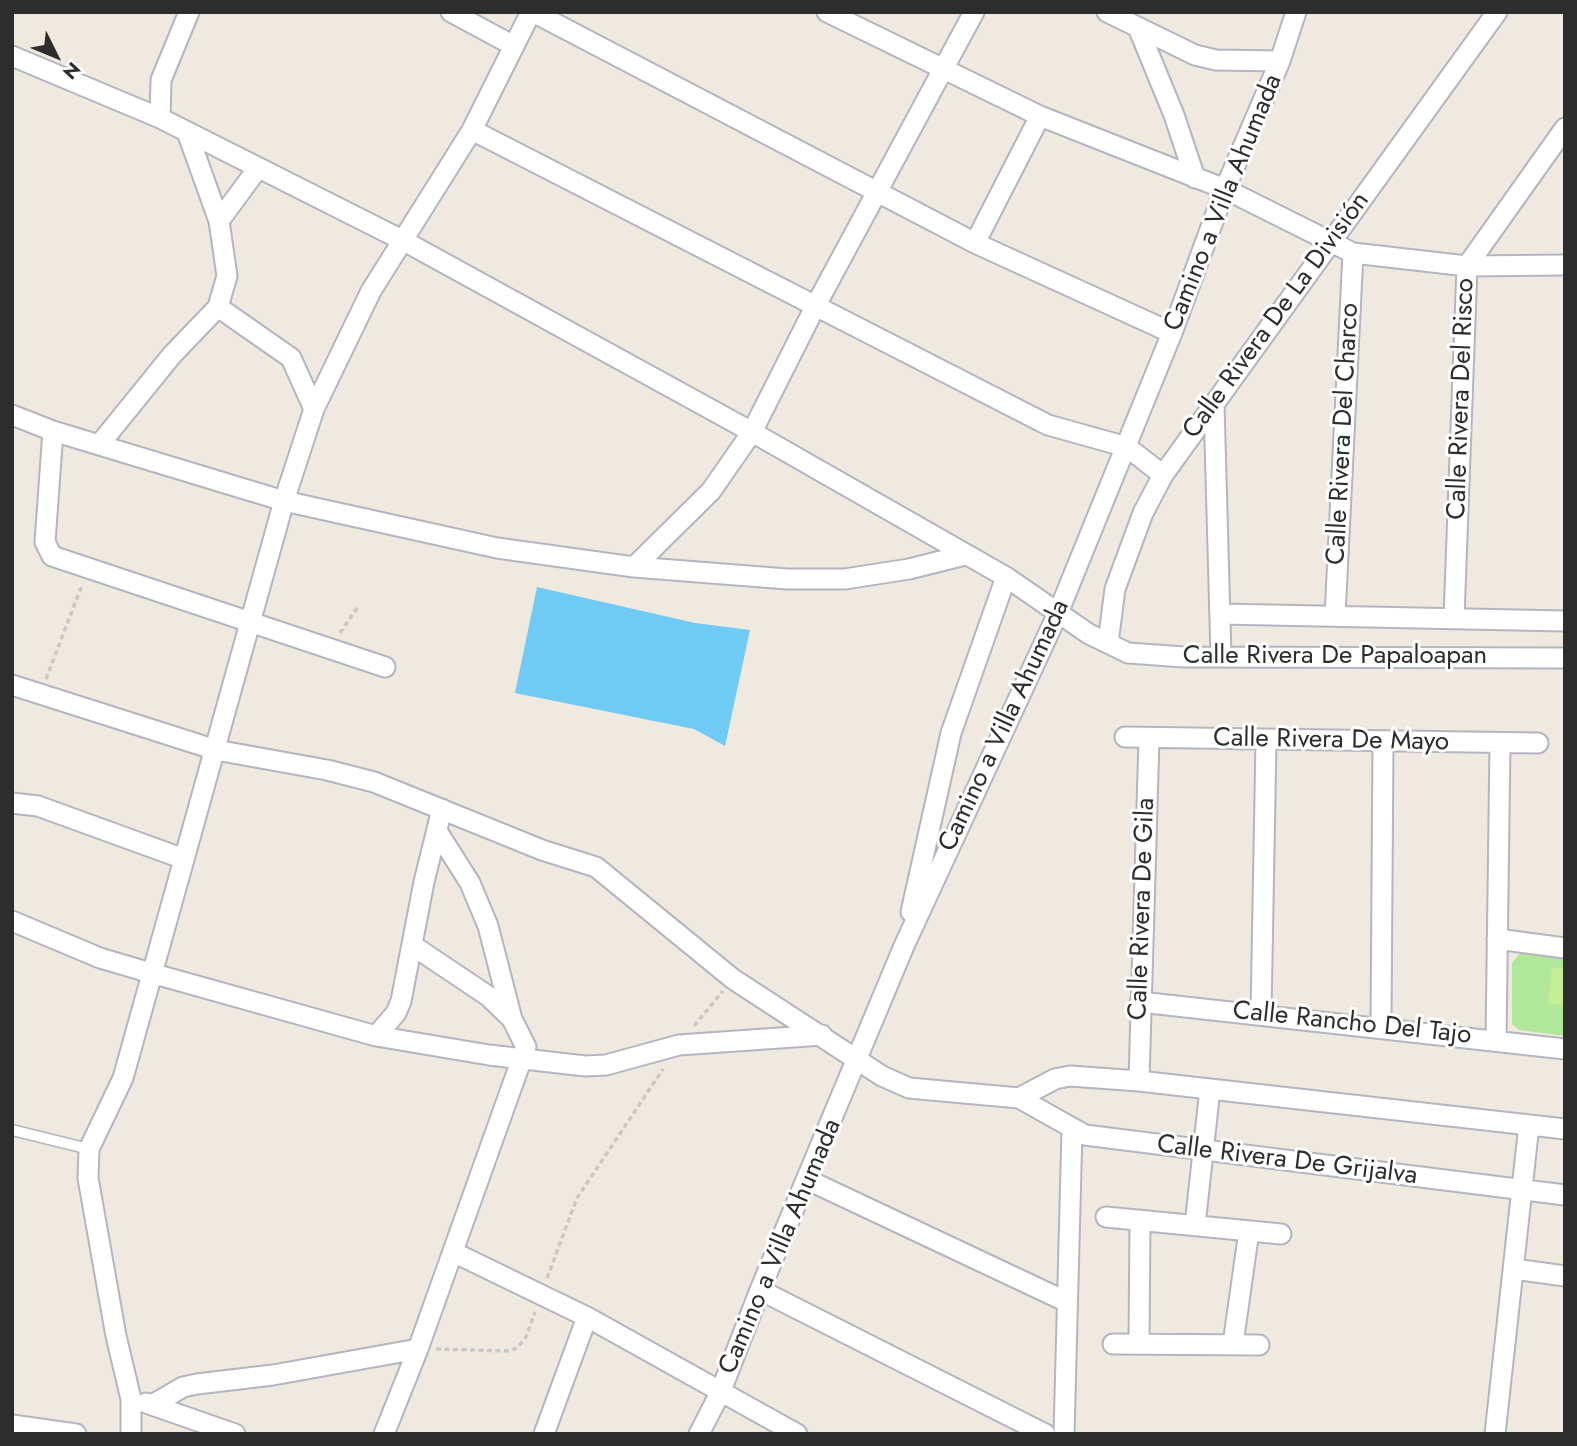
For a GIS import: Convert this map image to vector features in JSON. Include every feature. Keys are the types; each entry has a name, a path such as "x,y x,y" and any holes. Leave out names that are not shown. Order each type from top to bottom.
{"street":[{"path":"160,118 161,80 189,12"},
{"path":"451,12 514,46"},
{"path":"131,1434 131,1399 116,1336 88,1178 89,1149 123,1078 284,501 314,410 371,291 472,130 532,12 975,243 1172,333"},
{"path":"827,12 942,71 1040,116 1225,189 1353,253 1467,265 1565,265"},
{"path":"634,567 711,491 752,432 816,305 974,12"},
{"path":"1107,12 1139,30 1205,58 1280,61"},
{"name":"Camino a Villa Ahumada","path":"699,1434 720,1393 760,1290 904,946 1058,613 1172,333 1225,189 1280,61 1296,12"},
{"name":"Calle Rivera De La División","path":"1108,643 1108,622 1115,589 1143,513 1163,475 1496,12"},
{"path":"1139,30 1174,115 1195,178"},
{"name":"Calle Rivera De Papaloapan","path":"12,56 160,118 404,241 752,432 1006,577 1058,613 1128,653 1222,657 1565,657"},
{"path":"975,243 1040,116"},
{"name":"Calle Rivera Del Risco","path":"1454,618 1467,265 1565,128"},
{"path":"472,130 1048,425 1126,447 1163,475"},
{"path":"99,445 172,355 218,307 227,266 219,222 187,132"},
{"path":"219,222 258,168"},
{"name":"Calle Rivera Del Charco","path":"1335,616 1353,253"},
{"path":"218,307 291,358 314,410"},
{"path":"1214,404 1222,657"},
{"path":"12,415 53,431 284,501 497,548 634,567 787,579 845,579 909,569 965,555"},
{"path":"53,431 45,542 57,560 385,667"},
{"path":"904,946 951,733 1006,577"},
{"path":"1221,614 1565,621"},
{"path":"12,685 216,750 327,769 374,782 606,873 733,979 894,1084 909,1088 1019,1098 1055,1079 1070,1076 1139,1081 1565,1129"},
{"name":"Calle Rivera De Mayo","path":"1125,737 1538,743"},
{"name":"Calle Rivera De Gila","path":"1139,1081 1149,738"},
{"path":"1261,1014 1266,741"},
{"path":"1381,1026 1382,742"},
{"path":"1496,1040 1500,743"},
{"path":"12,803 38,806 184,859"},
{"path":"376,1036 396,1013 401,1001 442,809"},
{"path":"437,831 470,883 488,926 512,1019"},
{"path":"12,921 100,958 376,1036 524,1059 606,1065 680,1045 822,1035"},
{"path":"1497,939 1565,948"},
{"path":"384,1434 418,1349 524,1059 524,1038 512,1019 488,996 412,945"},
{"name":"Calle Rancho Del Tajo","path":"1140,1002 1381,1026 1565,1049"},
{"path":"1195,1225 1210,1089"},
{"name":"Calle Rivera De Grijalva","path":"1019,1098 1085,1135 1565,1195"},
{"path":"1495,1434 1529,1125"},
{"path":"1064,1434 1072,1130"},
{"path":"808,1180 1067,1302"},
{"path":"1106,1217 1281,1234"},
{"path":"1139,1343 1140,1220"},
{"path":"1233,1344 1249,1231"},
{"path":"453,1252 587,1317 797,1434"},
{"path":"1514,1269 1565,1276"},
{"path":"760,1290 1045,1434"},
{"path":"544,1434 587,1317"},
{"path":"1113,1344 1259,1345"},
{"path":"152,1405 183,1387 197,1384 273,1376 418,1349"},
{"path":"131,1399 235,1434"},
{"path":"12,1425 76,1434"}],"lane":[{"path":"12,1130 89,1149"}],"path":[{"path":"40,694 88,570"},
{"path":"329,649 359,605"},
{"path":"418,1349 510,1351 526,1337 577,1198 609,1146 680,1045 733,979"}],"green space":[{"path":"1523,950 1565,956 1565,1036 1519,1030 1512,1024 1512,963"},
{"path":"1552,968 1565,969 1565,1005 1548,1004"}],"water":[{"path":"537,587 695,623 750,630 725,746 694,729 515,693"}]}
